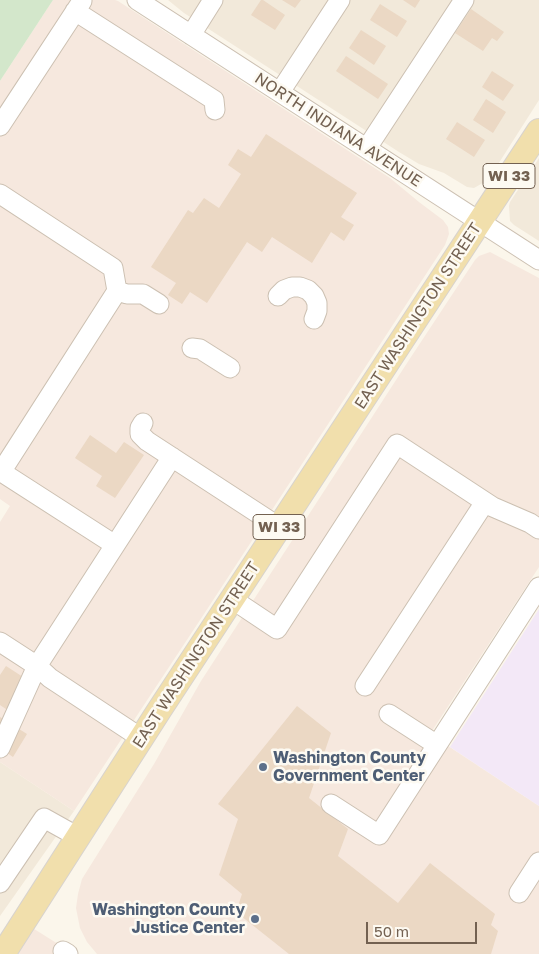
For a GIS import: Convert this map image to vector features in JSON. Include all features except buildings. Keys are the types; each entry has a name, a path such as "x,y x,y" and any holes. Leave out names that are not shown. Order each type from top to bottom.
{"main road":[{"name":"EAST WASHINGTON STREET","path":"2,954 141,738 539,131"}],"street":[{"name":"NORTH INDIANA AVENUE","path":"137,0 539,260"},
{"path":"191,35 213,0"},
{"path":"280,92 340,0"},
{"path":"367,148 464,0"},
{"path":"0,126 79,5 214,100 215,110"},
{"path":"0,194 113,268 118,292 0,472 115,545"},
{"path":"278,296 284,290 292,287 308,290 314,296 317,303 317,312 314,319"},
{"path":"118,292 143,294 159,304"},
{"path":"192,348 200,349 230,368"},
{"path":"143,423 140,428 140,434 147,440 280,527"},
{"path":"232,599 277,628 397,444 493,507 539,528"},
{"path":"0,748 37,666 172,457"},
{"path":"365,686 485,502"},
{"path":"331,804 379,835 539,587"},
{"path":"0,642 37,666 50,678 141,738"},
{"path":"389,714 442,738"},
{"path":"0,883 44,818 78,837"},
{"path":"519,893 539,862"}],"shaded area":[{"path":"53,0 118,1 390,178 443,220 448,227 449,234 445,245 74,811 0,762 0,522 10,506 0,499 0,81"},
{"path":"168,0 539,0 539,100 488,180 474,188 467,187 444,173 419,164 399,152 184,13"},
{"path":"539,158 539,241 510,221 509,206"},
{"path":"490,252 539,278 539,567 430,734 539,806 539,954 97,954 87,942 80,928 76,908 82,879 154,764 201,681 409,360 475,260 479,256"},
{"path":"539,609 539,806 450,747"},
{"path":"0,762 74,811 0,916"},
{"path":"23,922 74,954 4,954"}],"green space":[{"path":"0,0 53,0 0,81"}],"place":[{"name":"Washington County Government Center","path":"263,767"},
{"name":"Washington County Justice Center","path":"255,919"}]}
